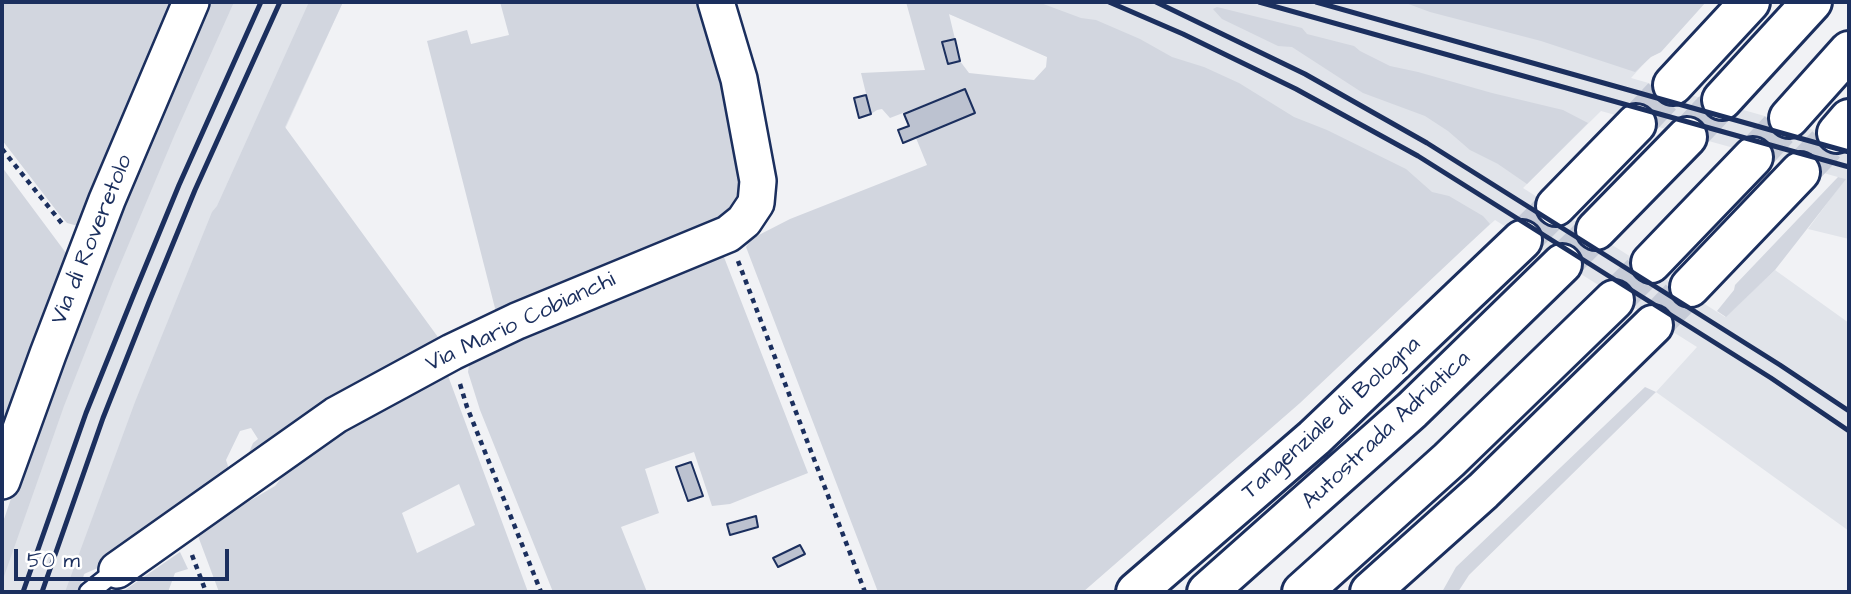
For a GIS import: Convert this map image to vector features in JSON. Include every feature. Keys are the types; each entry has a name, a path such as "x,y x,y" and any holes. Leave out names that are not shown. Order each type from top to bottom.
{"highway":[{"path":"1673,85 1750,2"},
{"path":"1722,100 1812,2"},
{"path":"1789,118 1849,51"},
{"path":"1556,206 1636,124"},
{"path":"1597,230 1687,137"},
{"path":"1651,262 1753,158"},
{"path":"1690,287 1800,172"},
{"name":"Tangenziale di Bologna","path":"1136,592 1314,438 1522,240"},
{"name":"Autostrada Adriatica","path":"1208,592 1412,410 1562,264"},
{"path":"1302,592 1449,460 1614,300"},
{"path":"1370,592 1483,491 1653,325"}],"street":[{"name":"Via di Roveretolo","path":"2,481 86,254 191,2"},
{"name":"Via Mario Cobianchi","path":"117,570 336,415 452,352 562,302 728,234 752,213 758,194 758,181 739,79 716,2"}],"lane":[{"path":"89,592 117,570"}],"path":[{"path":"2,149 86,254"},
{"path":"728,234 865,592"},
{"path":"452,352 467,407 541,592"}],"shaded area":[{"path":"2,2 175,2 78,226 67,223 59,214 2,140"},
{"path":"208,2 343,2 92,553 78,592 2,592 2,525"},
{"path":"208,2 234,2 114,279 64,406 2,582 2,525 20,472 142,152"},
{"path":"309,2 343,2 285,127 443,344 252,461 248,455 253,443 258,439 251,428 240,431 226,460 230,472 100,567 84,574 78,592 65,592 135,402 212,212"},
{"path":"500,2 699,2 720,67 747,179 734,213 498,320 427,41 467,30 471,44 509,35"},
{"path":"906,2 1038,2 1081,18 1096,20 1140,39 1172,57 1204,67 1239,83 1294,117 1327,130 1406,169 1432,192 1449,196 1483,216 1490,224 1300,403 1083,592 878,592 746,247 751,239 790,219 927,165 916,138 975,113 965,89 890,118 882,109 871,114 861,73 925,70","holes":["949,14 1047,57 1046,67 1034,80 969,73 960,61 948,63 943,42 955,39"]},
{"path":"919,2 1551,2 1661,52 1650,57 1631,78 1849,140 1849,239 1808,229 1845,179 1601,111 1523,188 1725,317 1775,270 1849,323 1849,531 1656,392 1697,347 1495,220 1463,249 991,31"},
{"path":"1403,2 1706,2 1661,52 1651,57 1635,72 1541,41 1430,12"},
{"path":"1217,7 1302,28 1307,34 1354,46 1390,66 1563,110 1588,123 1527,184 1498,164 1470,150 1425,116 1363,93 1292,47 1278,46 1222,19 1213,9"},
{"path":"2,167 66,253 2,433"},
{"path":"1838,177 1846,179 1775,270 1726,317 1717,311 1735,285"},
{"path":"722,252 808,473 730,504 712,506 694,452 645,469 659,513 621,527 647,592 553,592 480,410 468,372 470,358"},
{"path":"447,373 528,592 219,592 197,527 224,516 275,486 303,451","holes":["459,484 475,525 417,553 402,513"]},
{"path":"1645,387 1656,392 1469,575 1458,592 1442,592 1456,567"},
{"path":"180,552 188,569 175,573 168,592 122,592"}],"building":[{"path":"955,39 960,61 948,64 942,42"},
{"path":"965,89 975,113 903,143 898,130 909,126 904,114"},
{"path":"866,95 871,114 859,118 854,98"},
{"path":"691,462 703,496 688,501 676,467"},
{"path":"756,516 758,527 730,535 727,524"},
{"path":"800,545 805,554 778,567 773,558"}],"tunnel":[{"path":"1636,124 1673,85"},
{"path":"1687,137 1722,100"},
{"path":"1753,157 1789,118"},
{"path":"1800,172 1837,133"},
{"path":"1522,240 1556,206"},
{"path":"1562,264 1596,230"},
{"path":"1614,300 1651,263"},
{"path":"1653,325 1690,287"}],"railway":[{"path":"23,592 86,413 134,294 179,185 261,2"},
{"path":"42,592 103,418 149,302 195,190 280,2"},
{"path":"1109,2 1183,34 1296,89 1418,156 1771,378 1849,431"},
{"path":"1156,2 1305,74 1427,143 1849,411"},
{"path":"1259,2 1849,167"},
{"path":"1316,2 1849,152"}]}
